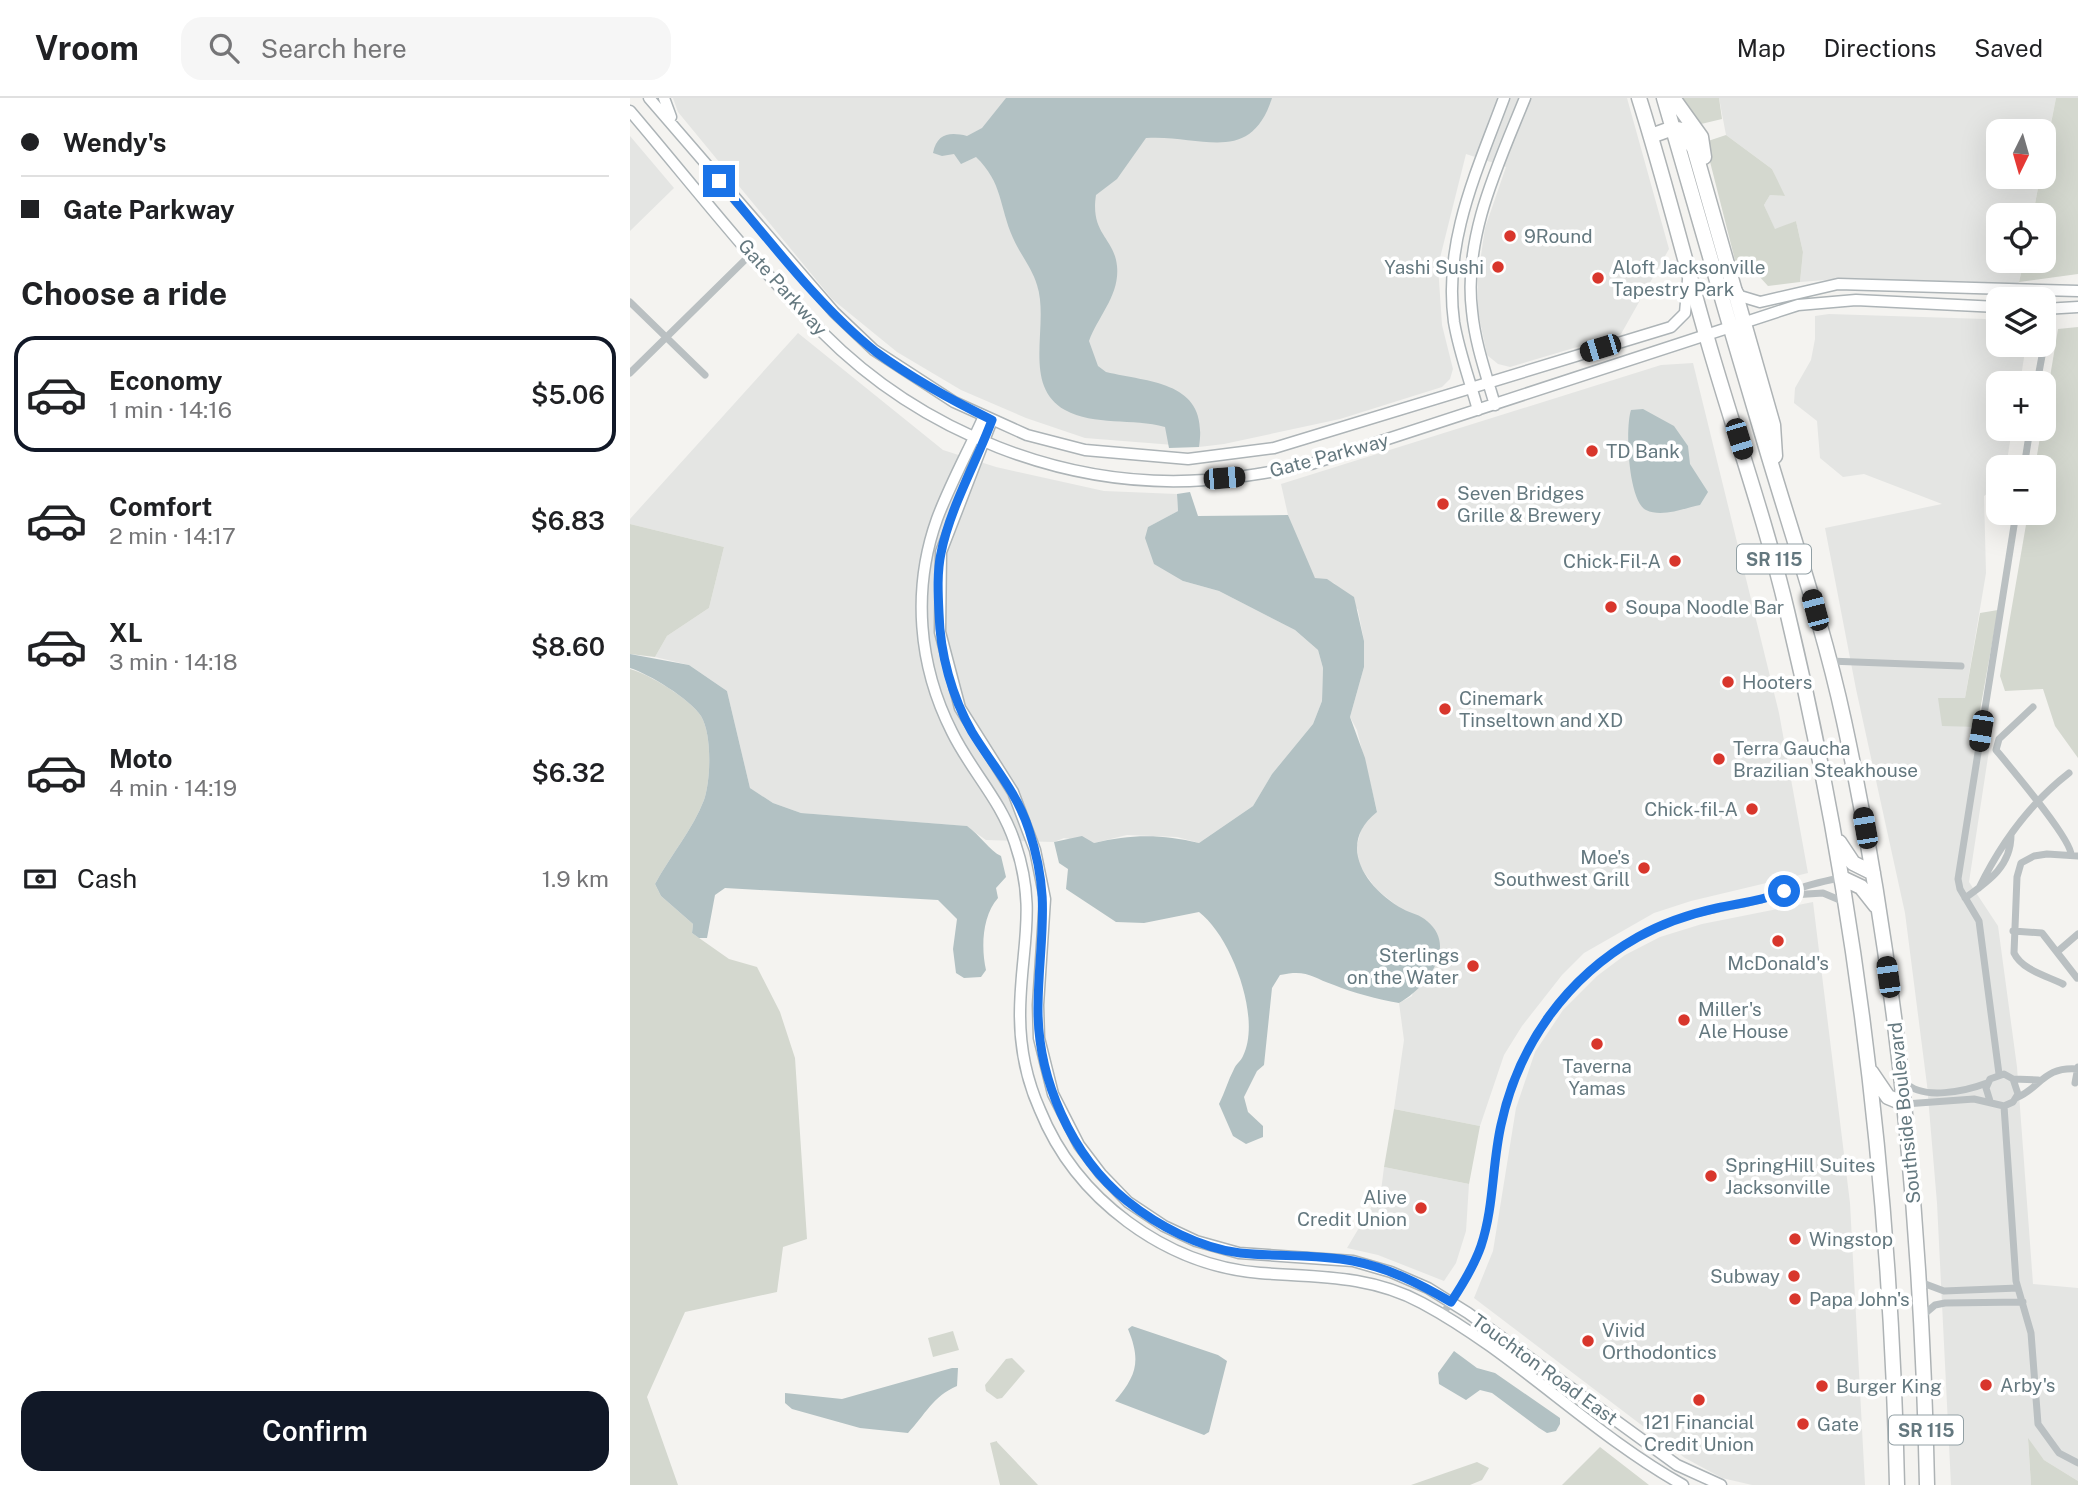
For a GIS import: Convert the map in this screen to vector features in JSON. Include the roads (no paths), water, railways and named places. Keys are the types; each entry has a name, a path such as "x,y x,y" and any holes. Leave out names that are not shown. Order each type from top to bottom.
{"highway":[{"name":"Southside Boulevard","path":"1639,98 1778,575 1833,828 1848,911 1869,1068 1889,1296 1896,1483"},
{"name":"Southside Boulevard","path":"1664,98 1737,327 1778,486 1844,719 1879,910 1905,1104 1920,1281 1927,1485"},
{"path":"1672,98 1700,137 1708,198"},
{"path":"1651,136 1673,128 1689,136 1732,284 1737,327"},
{"path":"1833,828 1841,847 1853,863 1872,873"},
{"path":"1842,878 1861,887 1879,910"},
{"path":"1869,1068 1888,1097 1905,1104"}],"street":[{"name":"Gate Parkway","path":"649,98 834,312 874,350 935,392 988,418 1043,440 1085,450 1167,459 1219,457 1308,440 1472,390 1671,327 1685,313 1688,262"},
{"path":"664,98 678,133"},
{"path":"1478,410 1454,320 1453,257 1463,211 1504,98"},
{"path":"1495,405 1473,323 1472,256 1489,190 1525,98"},
{"name":"Gate Parkway","path":"630,111 822,333 862,368 979,441 1051,465 1114,477 1204,480 1245,477 1311,464 1707,337 1798,305 1908,303 1986,306"},
{"path":"630,373 751,254"},
{"path":"1732,284 1740,296 1751,302 1820,286 1986,289"},
{"path":"1820,286 1822,303"},
{"path":"1908,286 1908,303"},
{"path":"2056,292 2078,291"},
{"path":"630,302 705,375"},
{"path":"2056,308 2078,307"},
{"name":"Touchton Road East","path":"988,418 941,552 939,601 943,650 960,708 1003,776 1025,819 1041,874 1045,924 1038,1005 1041,1049 1060,1111 1079,1145 1115,1190 1164,1226 1223,1249 1334,1258 1366,1264 1411,1280 1451,1302 1677,1465 1721,1485"},
{"name":"Touchton Road East","path":"979,441 939,514 928,548 921,610 923,643 950,728 989,787 1009,825 1027,890 1028,931 1020,1005 1022,1048 1040,1111 1069,1163 1116,1213 1166,1245 1219,1266 1256,1273 1328,1275 1366,1282 1407,1296 1442,1315 1683,1485"},
{"path":"1999,1074 1979,920 1960,889 1959,867 2015,525"},
{"path":"923,643 943,650"},
{"path":"927,662 943,650"},
{"path":"1829,661 1961,666"},
{"path":"2033,708 1999,739 1996,750 2036,800 2074,856 2034,856 2021,863 2017,877 2013,931 2018,961 2063,984"},
{"path":"1979,888 1996,857 2036,800 2069,773"},
{"path":"989,787 1003,776"},
{"path":"1965,898 1998,874 2011,846 2011,834"},
{"path":"1996,857 2005,861"},
{"path":"1776,896 1794,888 1842,878"},
{"path":"1442,1315 1469,1274 1482,1244 1500,1127 1512,1086 1529,1046 1556,1006 1589,971 1641,936 1703,911 1776,896 1829,893 1838,897 1848,911"},
{"path":"2013,931 2042,933 2077,978"},
{"path":"2057,952 2078,934"},
{"path":"1020,1005 1038,1005"},
{"path":"2004,1106 2025,1094 2038,1080 2058,1070 2077,1068 2076,1083"},
{"path":"1999,1074 2013,1079 2038,1080"},
{"path":"1902,1077 1910,1087 1923,1092 1971,1088 1987,1083 1999,1074"},
{"path":"2013,1079 2017,1086 2016,1098"},
{"path":"1987,1083 1986,1093 1990,1101"},
{"path":"1905,1104 1974,1099 2004,1106"},
{"path":"2004,1106 2018,1288 2031,1333 2038,1424 2059,1453 2078,1463"},
{"path":"1105,1202 1115,1190"},
{"path":"1116,1213 1128,1202"},
{"path":"1920,1281 1944,1292 2018,1288"},
{"path":"1922,1316 1935,1305 1945,1303 2023,1301"},
{"path":"1588,1419 1597,1406"}],"place":[{"name":"9Round","path":"1510,236"},
{"name":"Yashi Sushi","path":"1498,267"},
{"name":"Aloft Jacksonville Tapestry Park","path":"1598,278"},
{"name":"TD Bank","path":"1592,451"},
{"name":"Seven Bridges Grille & Brewery","path":"1443,504"},
{"name":"Chick-Fil-A","path":"1675,561"},
{"name":"Soupa Noodle Bar","path":"1611,607"},
{"name":"Hooters","path":"1728,682"},
{"name":"Cinemark Tinseltown and XD","path":"1445,709"},
{"name":"Terra Gaucha Brazilian Steakhouse","path":"1719,759"},
{"name":"Chick-fil-A","path":"1752,809"},
{"name":"Moe's Southwest Grill","path":"1644,868"},
{"name":"McDonald's","path":"1778,941"},
{"name":"Sterlings on the Water","path":"1473,966"},
{"name":"Miller's Ale House","path":"1684,1020"},
{"name":"Taverna Yamas","path":"1597,1044"},
{"name":"SpringHill Suites Jacksonville","path":"1711,1176"},
{"name":"Alive Credit Union","path":"1421,1208"},
{"name":"Wingstop","path":"1795,1239"},
{"name":"Subway","path":"1794,1276"},
{"name":"Papa John's","path":"1795,1299"},
{"name":"Vivid Orthodontics","path":"1588,1341"},
{"name":"Arby's","path":"1986,1385"},
{"name":"Burger King","path":"1822,1386"},
{"name":"121 Financial Credit Union","path":"1699,1400"},
{"name":"Gate","path":"1803,1424"}]}
